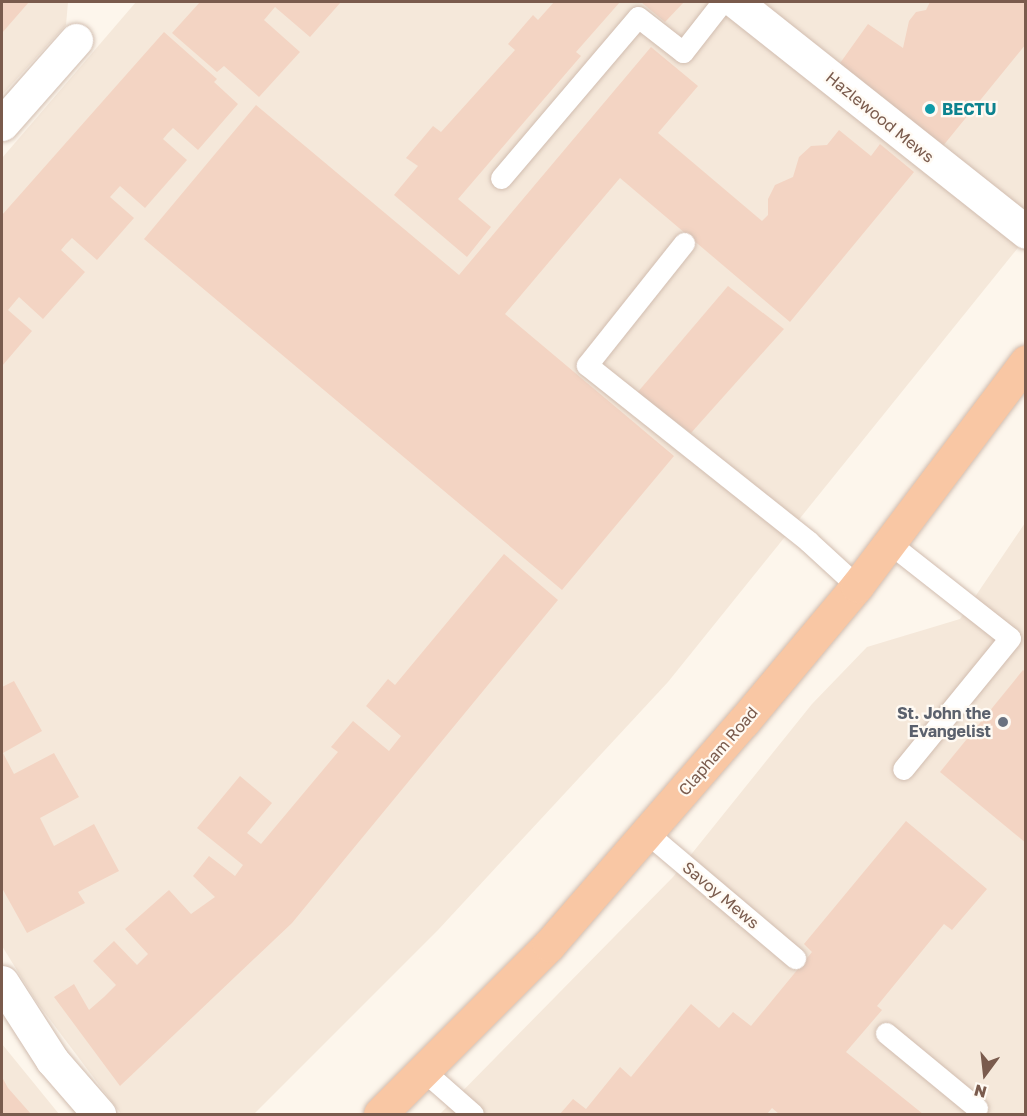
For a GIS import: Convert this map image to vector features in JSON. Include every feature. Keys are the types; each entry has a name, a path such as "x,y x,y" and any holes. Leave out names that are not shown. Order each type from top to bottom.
{"highway":[{"name":"Clapham Road","path":"380,1114 549,945 647,833 857,586 1026,362"}],"street":[{"name":"Hazlewood Mews","path":"736,2 1026,232"},
{"path":"2,124 76,40"},
{"path":"2,982 52,1060 99,1114"}],"lane":[{"path":"501,178 638,16 683,52 722,2"},
{"path":"684,243 587,365 808,541 857,586"},
{"path":"888,542 1010,638 903,769"},
{"name":"Savoy Mews","path":"647,833 795,958"},
{"path":"886,1033 978,1108"},
{"path":"424,1071 473,1114"}],"shaded area":[{"path":"2,2 68,2 66,25 2,95"},
{"path":"136,2 1025,2 1025,239 668,682 438,930 254,1114 121,1114 36,1001 2,946 2,158"},
{"path":"1025,523 1025,1114 440,1114 673,877 812,704 867,647 960,619"},
{"path":"2,1044 59,1114 2,1114"}],"building":[{"path":"2,2 29,2 2,33"},
{"path":"200,2 341,2 310,37 275,7 264,20 300,52 259,97 224,66 217,72 172,33"},
{"path":"554,2 620,2 576,52 581,56 458,199 491,227 467,257 394,195 418,166 406,158 433,126 441,132 515,50 508,44 533,15 538,20"},
{"path":"641,2 684,2 665,22"},
{"name":"BECTU","path":"930,2 1026,2 1026,44 938,152 838,66 868,24 903,48 909,21 916,12 926,10"},
{"path":"164,32 217,79 214,82 238,104 198,150 173,128 168,133 163,139 187,160 145,208 120,186 110,197 134,218 97,260 72,238 66,244 61,250 85,272 43,319 19,297 8,310 32,331 2,366 2,215"},
{"path":"651,47 698,86 658,133 762,221 768,215 768,199 775,185 793,177 799,157 811,146 827,145 839,130 871,156 880,144 914,172 790,322 620,178 505,314 674,456 562,590 144,239 256,105 459,275"},
{"path":"728,286 784,329 691,433 637,393"},
{"path":"504,554 558,600 292,923 120,1086 54,997 74,984 89,1010 104,997 116,985 93,961 114,941 137,965 148,954 125,929 169,890 191,914 215,897 193,876 209,856 235,876 243,865 197,828 240,776 272,803 247,833 261,844 338,752 331,747 353,721 389,751 401,736 366,706 388,679 395,685"},
{"name":"St. John the Evangelist","path":"1023,670 1026,672 1026,843 940,772"},
{"path":"14,681 42,731 3,753 14,774 54,753 79,797 40,818 54,846 94,824 119,871 78,892 85,903 27,933 2,888 2,687"},
{"path":"906,821 987,889 952,930 944,924 877,1006 882,1010 846,1052 923,1114 779,1114 772,1108 767,1114 560,1114 573,1099 586,1109 620,1067 631,1077 691,1004 719,1028 733,1012 751,1026 812,952 804,944"},
{"path":"2,1077 8,1088 31,1114 2,1114"}],"place":[{"name":"BECTU","path":"930,109"},
{"name":"St. John the Evangelist","path":"1003,722"}]}
